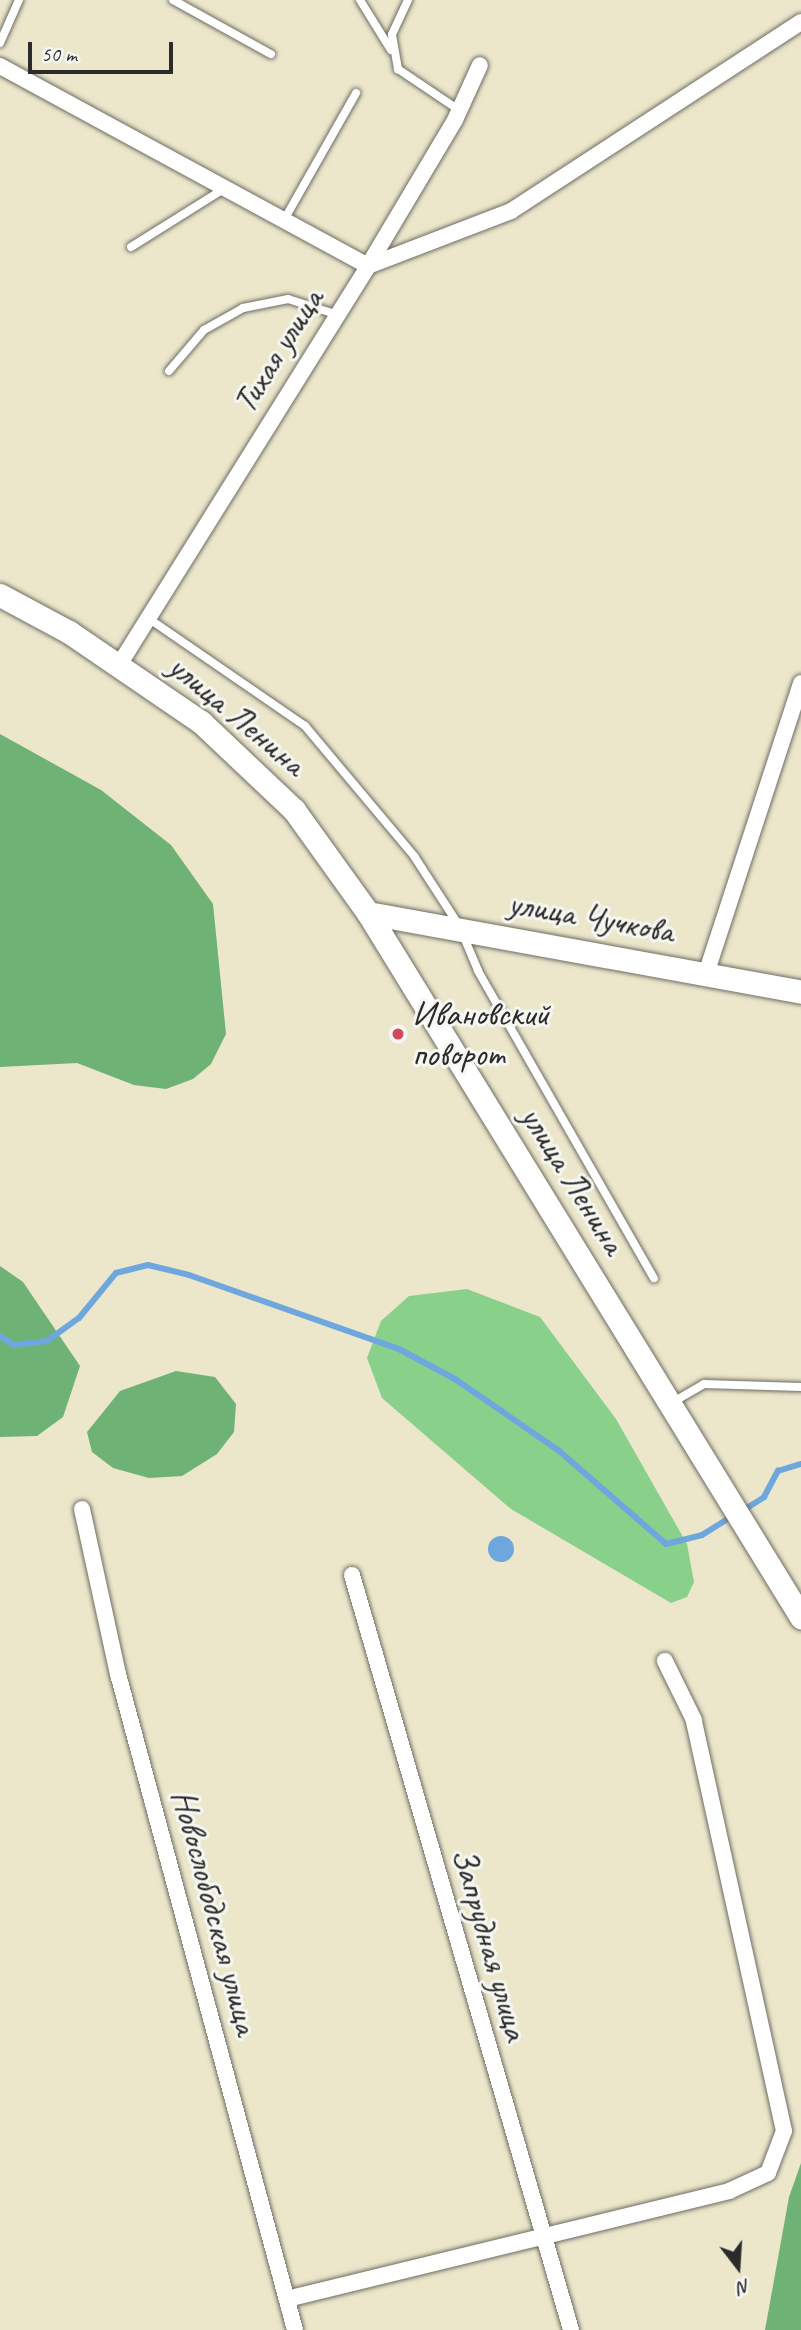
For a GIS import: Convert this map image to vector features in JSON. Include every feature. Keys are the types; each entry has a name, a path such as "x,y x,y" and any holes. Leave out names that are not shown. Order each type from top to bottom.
{"main road":[{"name":"улица Ленина","path":"0,595 119,665 251,766 294,810 368,912 801,1617"},
{"name":"улица Чучкова","path":"368,912 801,992"}],"street":[{"path":"0,66 368,266 512,211 801,23"},
{"name":"Тихая улица","path":"119,665 368,266 460,110 480,65"},
{"path":"706,974 801,683"},
{"name":"Новослободская улица","path":"82,1509 118,1674 295,2330"},
{"name":"Запрудная улица","path":"352,1575 541,2236 571,2330"},
{"path":"287,2299 749,2185 768,2174 780,2153 784,2131 694,1720 665,1661"}],"lane":[{"path":"0,43 19,0"},
{"path":"173,0 271,54"},
{"path":"360,0 391,50 398,69 460,110"},
{"path":"391,50 408,0"},
{"path":"284,220 356,93"},
{"path":"131,247 225,188"},
{"path":"169,372 204,330 243,308 288,299 338,315"},
{"path":"148,618 305,726 414,856 461,930 478,971 654,1278"},
{"path":"670,1403 704,1384 801,1387"}],"green space":[{"path":"0,734 101,790 171,845 213,904 226,1034 211,1064 193,1079 166,1089 134,1085 77,1063 0,1067"},
{"path":"0,1266 23,1282 80,1366 63,1417 37,1436 0,1437"},
{"path":"467,1289 540,1317 616,1419 687,1544 694,1582 687,1597 671,1603 511,1509 382,1398 367,1358 381,1321 409,1296"},
{"path":"176,1371 215,1377 236,1404 234,1432 217,1454 182,1476 149,1478 113,1468 92,1452 87,1432 120,1391"},
{"path":"801,2163 801,2330 765,2330 789,2197"}],"water":[{"path":"501,1536 510,1540 514,1549 510,1558 501,1562 492,1558 488,1549 492,1540"}],"waterway":[{"path":"0,1336 14,1345 47,1341 79,1318 116,1273 148,1265 189,1275 399,1349 455,1379 558,1450 666,1544 702,1535 733,1516"},
{"path":"742,1511 764,1497 778,1471 801,1464"}],"place":[{"name":"Ивановский поворот","path":"398,1034"}]}
